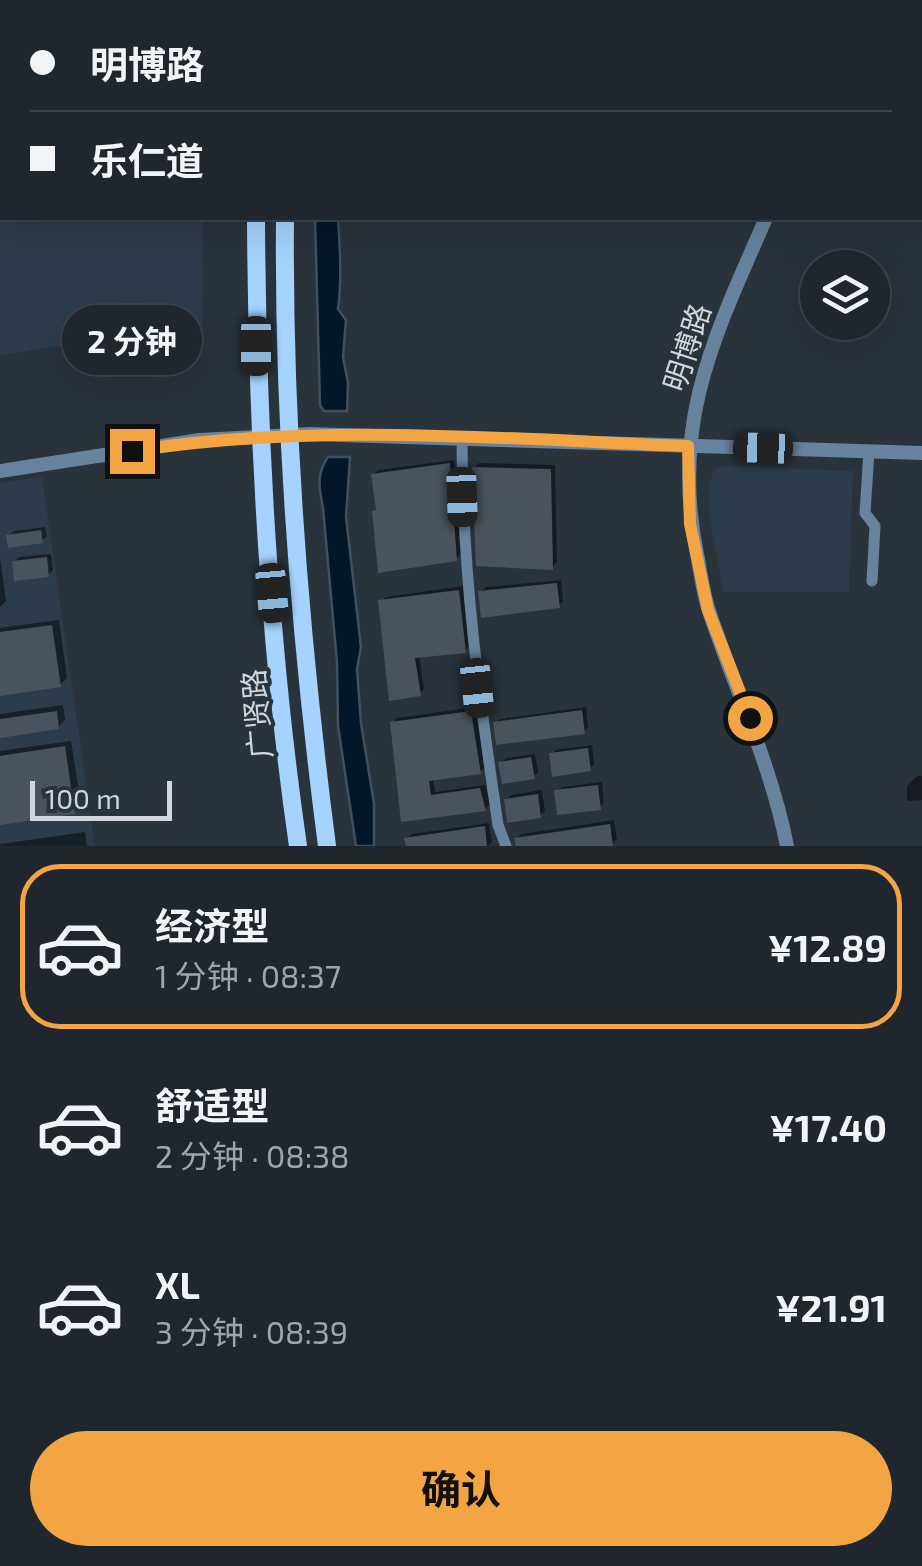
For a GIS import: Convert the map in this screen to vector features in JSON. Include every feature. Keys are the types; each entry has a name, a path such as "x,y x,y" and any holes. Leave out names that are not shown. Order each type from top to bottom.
{"main road":[{"name":"广贤路","path":"256,220 259,436 298,846"},
{"name":"广贤路","path":"285,220 290,434 304,630 327,846"}],"street":[{"name":"明博路","path":"765,220 701,376 688,446 690,524 708,610 750,718 787,846"},
{"path":"0,471 200,440 290,434 922,453"},
{"path":"462,438 464,549 477,688 498,825 506,846"},
{"path":"869,451 865,513 875,526 872,582"}],"shaded area":[{"path":"0,220 203,220 203,325 0,355"},
{"path":"315,220 338,220 338,309 346,320 343,357 348,383 347,411 324,411 320,405"},
{"path":"328,457 350,457 346,517 361,647 357,669 374,804 374,846 356,846 338,726 337,662 320,488 320,475"},
{"path":"723,466 853,471 849,592 723,592 710,519 709,485 714,470"},
{"path":"42,477 95,846 0,846 0,483"}],"building":[{"path":"450,463 457,561 378,573 371,474"},
{"path":"472,467 551,469 553,570 476,566"},
{"path":"41,530 43,543 8,548 6,535"},
{"path":"47,557 49,577 14,581 12,561"},
{"path":"557,583 560,608 481,618 478,591"},
{"path":"459,590 466,653 415,658 421,696 389,701 378,600"},
{"path":"52,625 61,687 0,696 0,632"},
{"path":"582,710 585,734 496,745 493,722"},
{"path":"57,711 59,729 0,738 0,719"},
{"path":"471,711 481,774 429,781 431,795 480,788 486,811 401,822 390,722"},
{"path":"65,746 75,814 0,825 0,756"},
{"path":"588,748 591,771 552,777 549,753"},
{"path":"531,757 535,779 502,784 498,762"},
{"path":"598,785 601,810 557,815 554,790"},
{"path":"538,794 541,818 507,823 504,799"},
{"path":"610,824 613,846 516,846 514,838"},
{"path":"485,826 487,846 406,846 404,838"}],"route":[{"path":"132,451 200,440 309,434 688,446 690,524 708,610 750,718"}]}
